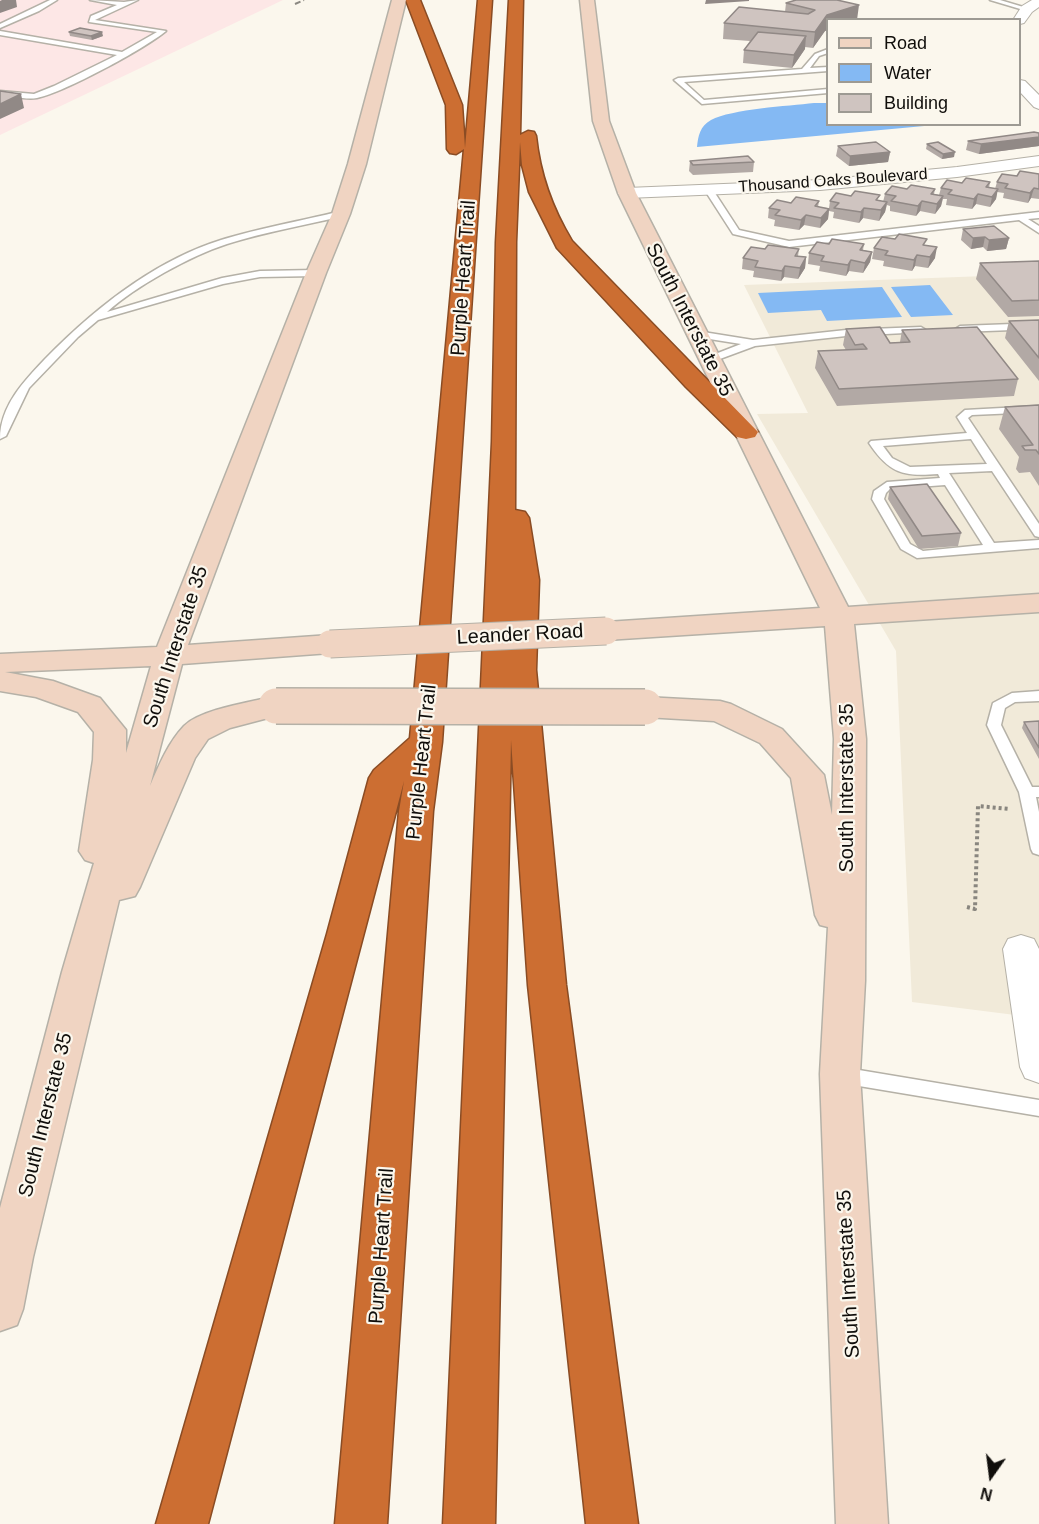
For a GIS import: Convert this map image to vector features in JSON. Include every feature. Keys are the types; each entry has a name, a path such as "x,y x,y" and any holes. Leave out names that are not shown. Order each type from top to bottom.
{"highway":[{"path":"413,0 451,95 456,122 446,277 457,367"},
{"name":"Purple Heart Trail","path":"361,1524 416,811 426,742 485,0"},
{"name":"Purple Heart Trail","path":"469,1524 504,442 506,242 516,0"},
{"path":"514,89 528,100 529,157 533,180 545,210 564,244 694,382 746,432"},
{"path":"504,442 525,580 521,670 547,985 612,1524"},
{"path":"182,1524 343,946 386,778 426,742"}],"main road":[{"name":"South Interstate 35","path":"0,1308 10,1257 81,972 169,656 316,273 341,214 357,164 399,0"},
{"name":"South Interstate 35","path":"586,0 601,121 627,193 839,617 850,739 846,981 840,1074 862,1524"},
{"name":"Leander Road","path":"0,663 169,656 330,644 606,631 1039,603"},
{"path":"0,681 42,688 89,705 110,730 110,760 81,972"},
{"path":"81,972 126,879 180,755 197,732 219,721 276,706 645,707 720,711 771,736 807,775 846,981"}],"street":[{"path":"1023,14 1039,1"},
{"path":"1021,82 1039,79"},
{"path":"1021,83 1039,104"},
{"name":"Thousand Oaks Boulevard","path":"627,193 820,184 957,172 1039,161"},
{"path":"1030,945 1039,1067"}],"lane":[{"path":"0,26 54,0"},
{"path":"93,0 128,4"},
{"path":"0,93 35,96 57,88 163,31 91,21 93,17 135,0"},
{"path":"993,0 1023,14"},
{"path":"0,33 117,52 122,55"},
{"path":"804,71 817,55 826,52"},
{"path":"826,69 678,80 702,102 826,91"},
{"path":"708,189 736,232 789,244 1039,215"},
{"path":"0,436 24,387 92,319 118,297 190,256 224,242 341,214"},
{"path":"1020,217 1039,230"},
{"path":"92,319 222,281 260,274 316,273"},
{"path":"946,329 1039,326"},
{"path":"697,334 753,343 846,333 934,330"},
{"path":"710,360 753,343"},
{"path":"1039,409 963,414 964,423 1039,532"},
{"path":"944,475 903,471 885,459 874,443 973,436"},
{"path":"994,467 887,486 880,491 878,500 905,546 921,555 1039,544"},
{"path":"944,475 990,547"},
{"path":"1039,696 1012,698 998,706 994,725 1033,792 1031,811 1039,849"},
{"path":"840,1074 1039,1108"}],"path":[{"path":"967,907 975,909 978,806 1031,811"}],"shaded area":[{"path":"0,0 283,0 0,135"},
{"path":"1039,274 1039,1018 912,1002 896,651 757,414 808,413 744,285"}],"water":[{"path":"826,103 826,126 924,126 697,147 702,128 711,120 732,113 761,108"},
{"path":"930,285 953,315 911,317 891,287"},
{"path":"882,287 902,317 827,321 821,310 768,313 758,293"}],"building":[{"path":"796,0 837,0 859,5 827,15 815,32 724,23 739,7 808,14 815,10 786,3"},
{"path":"80,28 102,32 91,36 69,32"},
{"path":"758,32 806,36 794,55 744,50"},
{"path":"0,91 21,94 0,104"},
{"path":"1039,133 1039,137 981,144 968,141"},
{"path":"876,142 890,152 850,156 838,146"},
{"path":"938,142 955,152 943,154 927,144"},
{"path":"748,156 754,162 693,165 690,161"},
{"path":"1020,171 1039,174 1039,189 1034,188 1030,193 1005,188 1008,184 997,182 1002,174 1017,176"},
{"path":"966,178 990,182 986,187 998,189 992,197 978,194 974,199 948,194 952,190 941,188 947,180 962,183"},
{"path":"911,185 935,189 931,194 943,196 937,204 922,201 918,206 891,201 896,196 885,194 892,186 907,189"},
{"path":"855,191 880,195 876,200 887,202 881,210 864,208 861,212 834,208 839,203 830,201 836,193 851,196"},
{"path":"796,197 819,201 815,206 829,209 821,218 806,215 801,220 775,215 780,210 769,208 777,200 791,203"},
{"path":"994,226 1009,238 989,240 985,237 973,238 963,229"},
{"path":"899,234 927,239 923,245 937,247 930,257 917,255 914,260 885,255 888,251 874,248 882,237 895,239"},
{"path":"832,239 864,244 860,250 872,252 865,263 851,260 848,265 821,261 824,256 809,253 817,242 829,244"},
{"path":"768,245 799,249 795,256 806,257 800,268 785,266 782,271 755,267 758,261 743,258 751,247 765,249"},
{"path":"1039,261 1039,300 1012,301 980,263"},
{"path":"1039,320 1039,358 1009,321"},
{"path":"880,327 890,343 910,342 902,330 977,327 1018,379 839,389 818,351 867,349 863,344 855,345 846,329"},
{"path":"1039,405 1039,454 1036,450 1025,450 1022,446 1033,445 1005,407"},
{"path":"927,484 961,533 922,536 890,487"},
{"path":"1039,721 1039,748 1024,722"}],"railway":[{"path":"295,4 304,0"}]}
